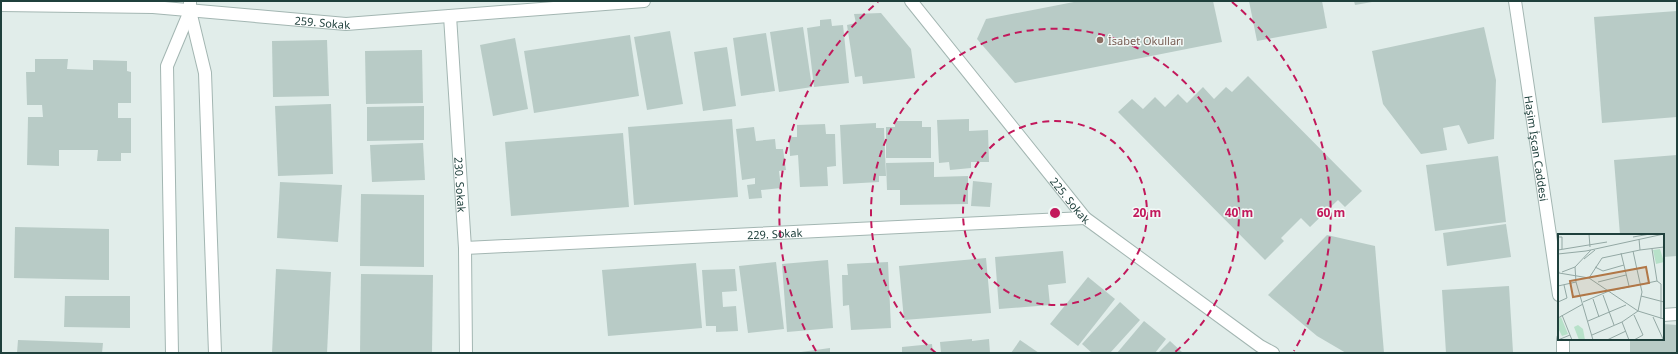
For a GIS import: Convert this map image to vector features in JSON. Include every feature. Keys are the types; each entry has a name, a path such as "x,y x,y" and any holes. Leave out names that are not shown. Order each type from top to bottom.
{"street":[{"name":"259. Sokak","path":"1,5 190,6 346,24 644,1"},
{"name":"225. Sokak","path":"911,1 1085,218 1257,350 1273,353"},
{"name":"Haşim İşcan Caddesi","path":"1515,1 1558,288"},
{"path":"172,353 167,66 190,6"},
{"path":"190,6 205,73 215,353"},
{"name":"230. Sokak","path":"450,16 465,248 466,353"},
{"name":"229. Sokak","path":"465,248 1085,218"},
{"path":"1664,315 1677,314"},
{"path":"1563,340 1563,353"}],"building":[{"name":"İsabet Okulları","path":"1079,1 1213,1 1222,42 1015,83 977,39 986,19"},
{"path":"1249,1 1322,1 1327,28 1257,41"},
{"path":"1354,1 1372,1 1372,2 1355,5"},
{"path":"1677,11 1677,117 1602,123 1594,17"},
{"path":"881,13 911,49 915,78 863,84 862,76 855,77 847,25 856,23 854,14"},
{"path":"831,19 832,26 843,25 849,83 814,87 807,28 820,26 820,20"},
{"path":"803,27 812,87 779,92 770,32"},
{"path":"1484,27 1496,80 1494,139 1468,144 1459,125 1443,128 1447,150 1421,154 1383,104 1372,51"},
{"path":"670,31 683,104 647,110 634,37"},
{"path":"766,33 775,91 741,96 733,38"},
{"path":"630,35 639,96 534,113 524,51"},
{"path":"515,38 528,109 493,116 480,45"},
{"path":"327,40 329,96 273,97 272,41"},
{"path":"727,47 736,106 703,111 694,52"},
{"path":"422,50 423,103 366,104 365,51"},
{"path":"35,59 68,59 67,69 93,70 93,60 127,61 127,71 131,72 131,103 118,103 118,118 131,118 131,153 121,153 121,161 97,161 98,150 59,150 59,166 27,165 28,117 43,117 42,105 27,105 26,72 35,72"},
{"path":"1248,76 1362,191 1345,207 1338,200 1310,227 1301,218 1281,238 1284,241 1265,260 1118,112 1132,99 1143,109 1155,97 1165,107 1178,94 1187,103 1203,87 1214,99 1226,87 1232,92"},
{"path":"331,104 333,174 278,176 275,106"},
{"path":"424,106 424,140 367,141 367,107"},
{"path":"732,119 738,197 634,205 628,127"},
{"path":"969,119 969,131 988,130 989,162 971,162 971,168 950,170 949,162 939,163 937,120"},
{"path":"895,121 922,121 922,127 931,127 931,158 886,158 886,127 895,127"},
{"path":"876,123 876,128 884,128 886,176 879,176 879,182 843,184 840,125"},
{"path":"825,124 826,134 835,134 836,166 827,167 828,186 800,187 798,155 790,156 789,137 797,137 797,125"},
{"path":"754,127 756,141 775,139 776,149 783,149 786,170 779,171 781,188 761,190 762,198 749,199 747,185 755,184 755,178 742,180 736,129"},
{"path":"623,133 629,207 511,216 505,142"},
{"path":"423,143 425,180 372,182 370,145"},
{"path":"1677,155 1677,256 1664,257 1664,234 1620,234 1614,160"},
{"path":"1498,156 1506,222 1435,231 1426,165"},
{"path":"934,162 934,177 968,176 968,204 900,205 900,190 887,190 886,163"},
{"path":"973,181 992,183 990,207 971,206"},
{"path":"280,182 342,185 338,242 277,238"},
{"path":"361,194 424,195 424,267 360,266"},
{"path":"1506,224 1511,257 1447,266 1443,233"},
{"path":"15,227 109,229 109,280 14,278"},
{"path":"1327,235 1375,246 1384,353 1346,353 1317,336 1268,295"},
{"path":"1063,251 1066,283 1048,285 1050,305 999,309 995,257"},
{"path":"986,258 991,313 904,320 899,266"},
{"path":"828,260 833,328 787,332 782,264"},
{"path":"776,262 784,329 748,333 739,266"},
{"path":"888,262 891,328 851,330 849,305 843,306 842,275 848,275 847,264"},
{"path":"696,263 702,328 608,336 602,270"},
{"path":"276,269 331,272 327,353 272,353"},
{"path":"735,269 737,291 722,292 723,307 736,306 738,331 716,332 716,326 706,326 702,270"},
{"path":"361,274 433,275 432,353 360,353"},
{"path":"1088,277 1115,299 1078,346 1050,324"},
{"path":"1509,286 1513,352 1446,353 1442,290"},
{"path":"65,296 130,296 130,328 64,327"},
{"path":"1120,302 1140,320 1110,353 1092,353 1082,344"},
{"path":"1144,321 1166,339 1155,353 1117,353"},
{"path":"1664,324 1677,325 1677,353 1630,353 1630,340 1664,340"},
{"path":"972,339 972,341 989,339 990,353 941,353 940,342"},
{"path":"18,340 103,343 102,353 17,353"},
{"path":"1020,340 1039,353 1011,353"},
{"path":"1170,341 1183,353 1158,353"},
{"path":"932,344 933,353 898,353 902,352 902,347"},
{"path":"830,348 830,353 801,353 801,352"}],"place":[{"name":"İsabet Okulları","path":"1100,40"}]}
